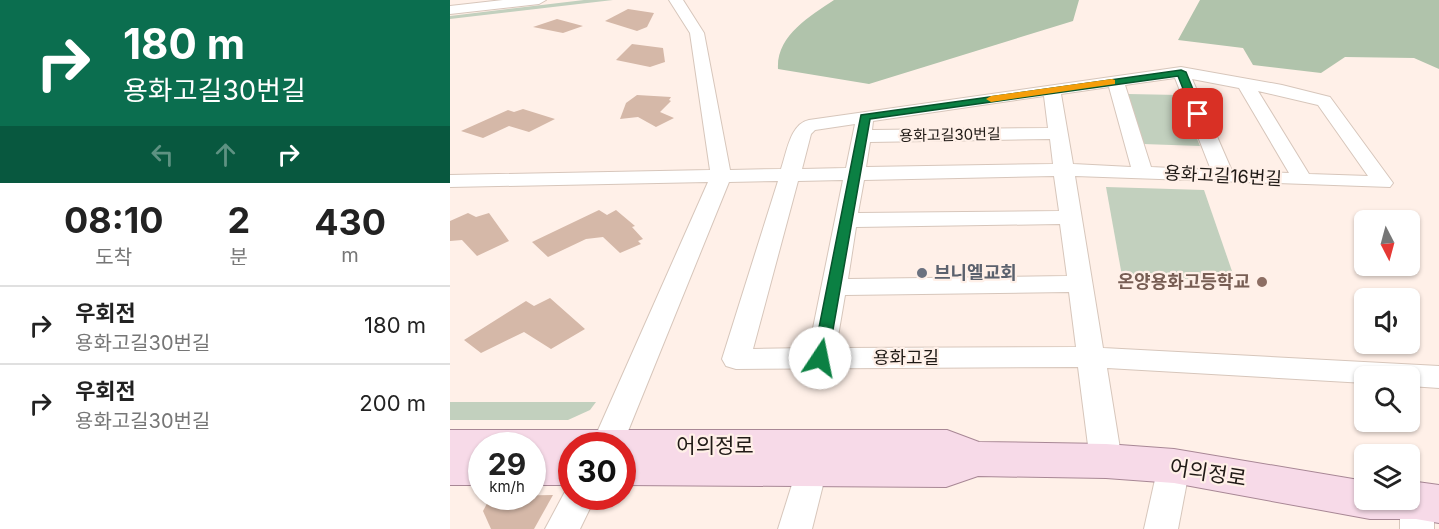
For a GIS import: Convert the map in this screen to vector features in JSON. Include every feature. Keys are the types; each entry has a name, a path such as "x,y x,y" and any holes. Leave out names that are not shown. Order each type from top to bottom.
{"main road":[{"name":"어의정로","path":"450,446 558,445"},
{"name":"어의정로","path":"636,445 947,447 977,459 1106,461 1174,466 1354,497"},
{"name":"어의정로","path":"636,468 946,471 977,459"},
{"path":"450,468 468,468"},
{"name":"어의정로","path":"1401,510 1428,519"}],"street":[{"path":"450,10 539,0"},
{"path":"612,432 722,176 697,33 676,0"},
{"path":"1181,72 1224,176"},
{"name":"용화고길30번길","path":"863,126 1052,90 1181,72 1282,90 1324,101 1383,183"},
{"path":"1116,81 1143,173"},
{"path":"1245,84 1303,180"},
{"path":"1052,90 1089,357 1106,461"},
{"name":"용화고길30번길","path":"790,175 802,133 809,125 1058,133"},
{"path":"820,358 863,126"},
{"path":"664,177 698,168 710,159 717,149"},
{"path":"450,181 1064,170"},
{"name":"용화고길16번길","path":"1064,170 1383,183"},
{"name":"용화고길","path":"790,175 736,359 1089,357 1439,377"},
{"path":"846,219 1070,217"},
{"path":"834,286 1079,284"},
{"path":"1161,529 1174,466"},
{"path":"795,529 811,469"},
{"path":"562,529 572,510"}],"green space":[{"path":"584,0 613,0 450,19 450,16"},
{"path":"834,0 1079,0 1073,21 869,84 778,69 783,47 796,28"},
{"path":"1200,0 1439,0 1439,69 1414,58 1345,57 1321,73 1253,65 1243,48 1178,40"},
{"path":"1128,94 1179,95 1200,146 1143,144"},
{"path":"1106,187 1204,190 1233,274 1232,279 1228,281 1122,276"},
{"path":"450,402 596,402 590,410 568,420 450,420"}],"building":[{"path":"628,9 654,13 647,27 637,31 605,21"},
{"path":"557,19 583,26 563,33 533,27"},
{"path":"632,44 663,48 665,62 650,67 616,60"},
{"path":"637,95 671,97 669,100 671,101 660,112 674,118 656,127 638,117 620,119 626,103"},
{"path":"523,109 555,119 529,132 509,126 483,138 461,131 508,110 514,112"},
{"path":"599,210 607,215 616,210 635,226 632,227 643,239 638,241 641,244 620,253 603,237 586,239 548,257 532,242"},
{"path":"468,213 476,217 489,213 509,241 477,256 462,240 450,241 450,221"},
{"path":"550,298 585,329 551,349 524,332 481,353 464,340 526,301 534,306"},
{"path":"546,495 553,495 546,508"},
{"path":"545,510 534,529 491,529 483,511"}],"slow traffic":[{"path":"991,99 1112,82"}],"place":[{"name":"브니엘교회","path":"922,273"},
{"name":"온양용화고등학교","path":"1262,282"}],"route":[{"path":"820,358 865,117 1181,72 1198,114"}]}
